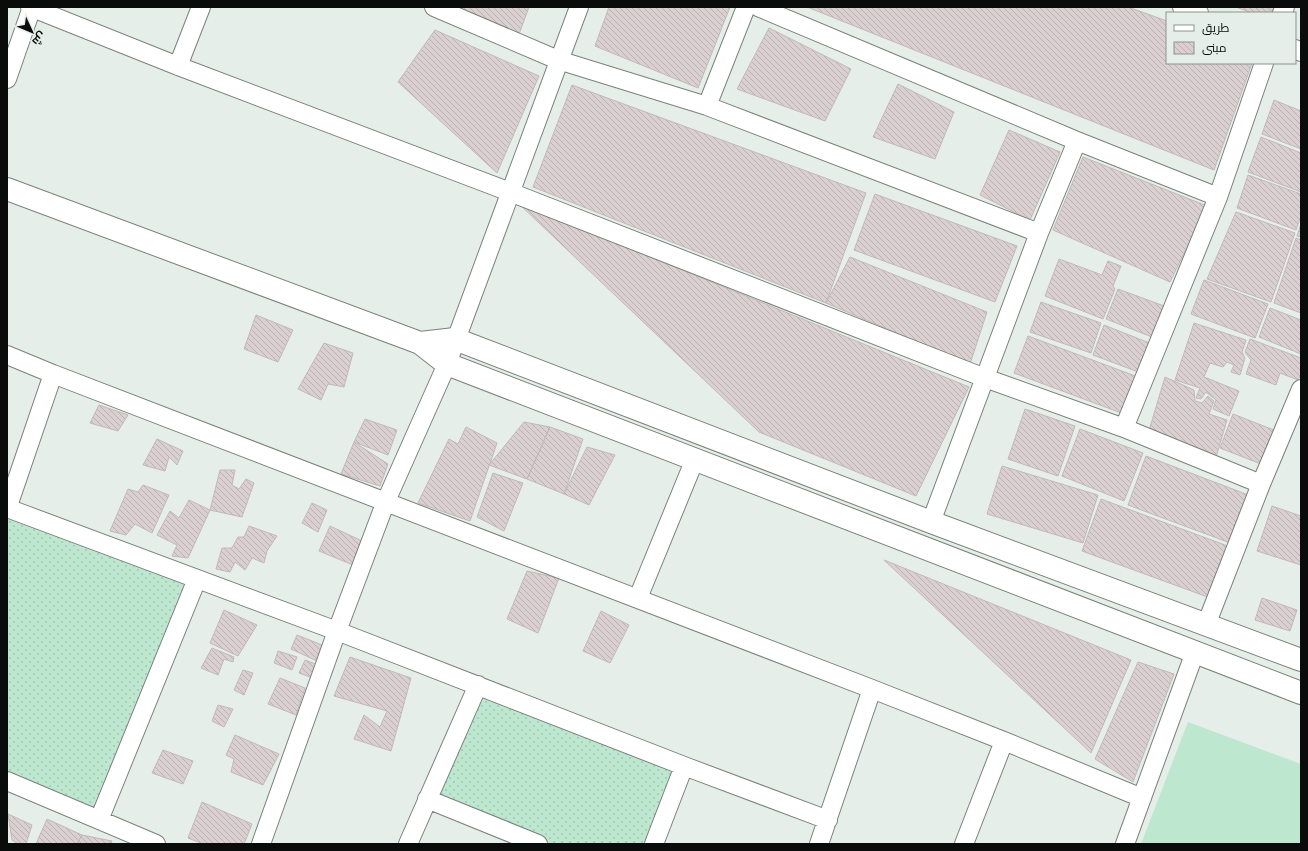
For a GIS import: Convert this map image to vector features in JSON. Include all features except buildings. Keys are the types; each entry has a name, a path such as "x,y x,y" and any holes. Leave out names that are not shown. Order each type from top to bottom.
{"street":[{"path":"7,79 31,7 178,66 510,192 985,378 1124,428 1261,484"},
{"path":"178,66 201,7"},
{"path":"434,7 558,60 707,106 1039,233"},
{"path":"261,844 337,630 386,501 447,364 558,60 579,7"},
{"path":"707,106 746,7"},
{"path":"758,7 1077,141 1218,197"},
{"path":"1182,7 1196,12"},
{"path":"1124,428 1218,197 1264,64"},
{"path":"931,522 1039,233 1077,141"},
{"path":"7,189 420,343 447,364 1301,693"},
{"path":"420,343 455,339 931,522 1301,660"},
{"path":"7,355 1004,740 1142,798"},
{"path":"53,374 7,509 337,630 684,766 828,820"},
{"path":"1206,625 1261,484 1301,389"},
{"path":"638,598 695,459"},
{"path":"99,820 197,579"},
{"path":"1125,844 1195,652"},
{"path":"408,844 478,685"},
{"path":"819,844 872,689"},
{"path":"964,844 1004,740"},
{"path":"654,844 684,766"},
{"path":"7,781 156,844"},
{"path":"427,799 538,844"}],"green space":[{"path":"7,509 197,579 99,820 7,781"},
{"path":"478,685 684,766 654,844 539,844 428,798"},
{"path":"1188,722 1301,764 1301,844 1141,844"}]}
